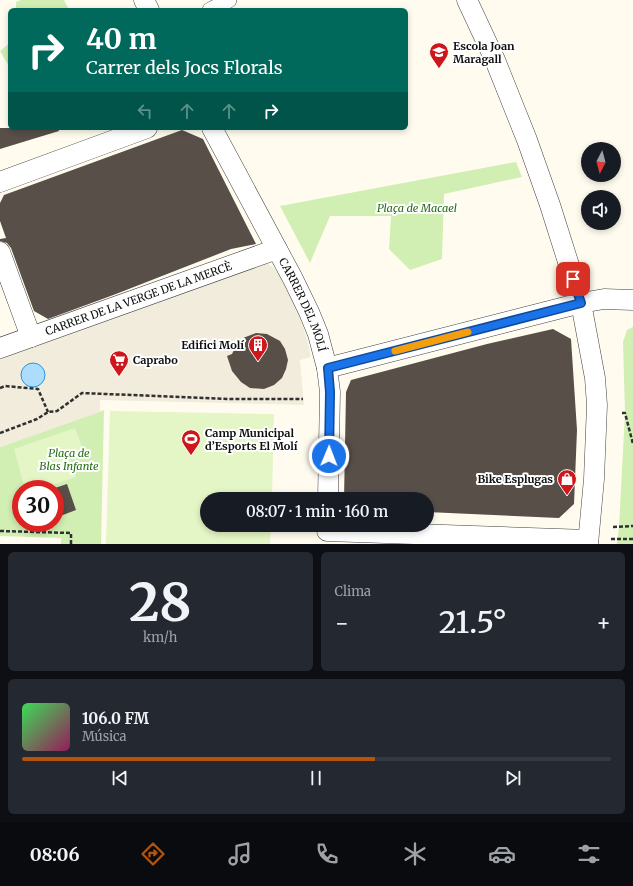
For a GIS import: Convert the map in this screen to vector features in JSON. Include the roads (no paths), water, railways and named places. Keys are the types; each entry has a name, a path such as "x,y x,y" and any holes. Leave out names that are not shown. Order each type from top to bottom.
{"street":[{"path":"214,8 229,0"},
{"path":"327,533 588,542 594,479 597,405 595,378 581,303 550,205 527,140 495,60 467,0"},
{"path":"0,182 142,130"},
{"name":"CARRER DEL MOLÍ","path":"213,130 277,249 309,312 318,334 328,368 330,392 328,492"},
{"name":"CARRER DE LA VERGE DE LA MERCÈ","path":"0,348 277,249"},
{"path":"0,252 31,337"},
{"path":"328,368 581,303 604,299 633,300"}],"water":[{"path":"33,363 41,367 45,375 41,383 33,387 25,383 21,375 25,367"}],"place":[{"name":"Escola Joan Maragall","path":"439,69"},
{"name":"Edifici Molí","path":"258,362"},
{"name":"Caprabo","path":"119,377"},
{"name":"Camp Municipal d’Esports El Molí","path":"191,456"},
{"name":"Bike Esplugas","path":"567,496"}],"park label":[{"name":"Plaça de Macael","path":"417,208"},
{"name":"Plaça de Blas Infante","path":"69,459"}]}
